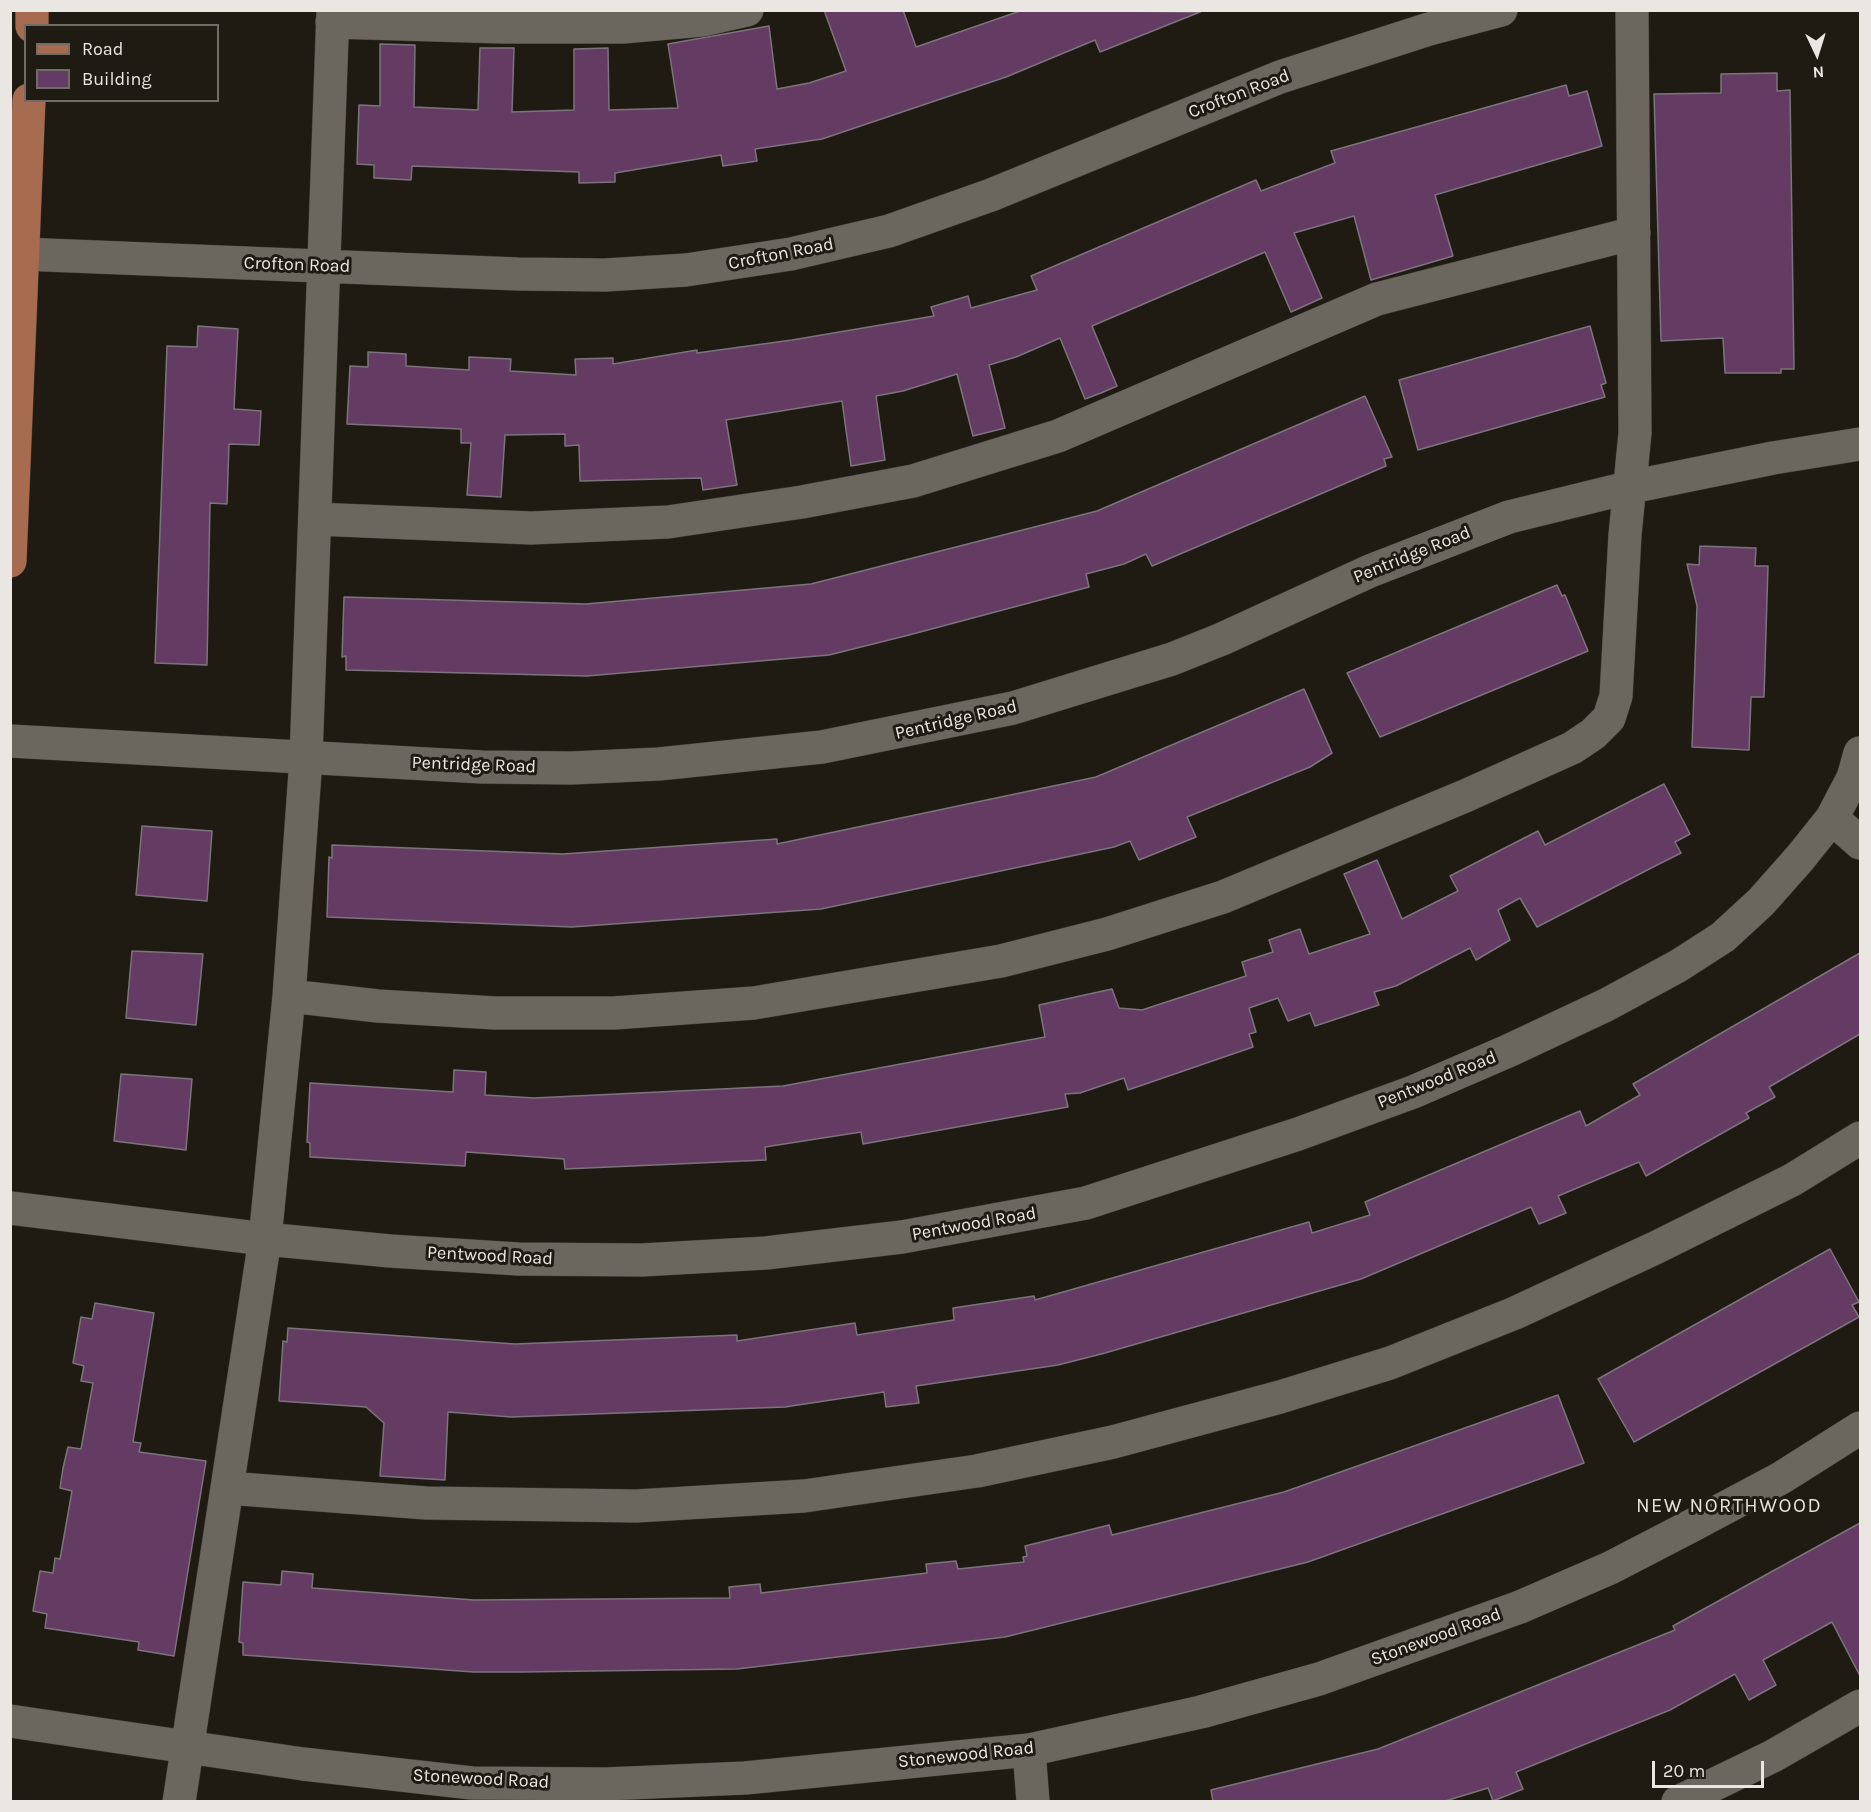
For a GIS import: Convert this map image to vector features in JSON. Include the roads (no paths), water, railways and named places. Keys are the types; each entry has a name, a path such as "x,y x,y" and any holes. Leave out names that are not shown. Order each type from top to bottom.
{"main road":[{"path":"10,561 29,102"}],"street":[{"path":"179,1802 265,1239 290,996 306,758 333,16 502,27 623,27 703,20 747,10"},
{"name":"Crofton Road","path":"22,254 518,274 605,275 686,270 791,254 889,231 991,195 1280,77 1429,29 1501,10"},
{"path":"290,996 378,1006 495,1013 614,1013 754,1003 1001,962 1107,934 1223,897 1332,853 1572,748 1610,718 1616,696 1625,535 1635,433 1632,10"},
{"path":"315,519 531,528 668,522 802,502 913,481 1058,436 1377,299 1634,233"},
{"name":"Pentridge Road","path":"10,741 306,758 571,768 659,764 822,747 1013,708 1172,659 1250,627 1370,571 1509,517 1630,487 1773,458 1860,444"},
{"name":"Pentwood Road","path":"10,1208 265,1239 518,1259 642,1260 766,1253 902,1237 1086,1203 1298,1134 1413,1092 1606,1005 1678,966 1723,937 1761,902 1832,818 1853,778 1860,753"},
{"path":"1832,818 1860,843"},
{"path":"227,1488 426,1503 636,1506 804,1496 977,1471 1113,1442 1280,1398 1379,1366 1515,1313 1655,1248 1792,1180 1860,1137"},
{"name":"Stonewood Road","path":"10,1721 303,1764 472,1783 606,1784 745,1778 1029,1750 1201,1712 1319,1679 1520,1607 1610,1568 1691,1526 1781,1478 1860,1428"},
{"path":"1678,1802 1773,1756 1860,1706"},
{"path":"1029,1750 1033,1802"}],"district":[{"name":"NEW NORTHWOOD","path":"1729,1506"}]}
